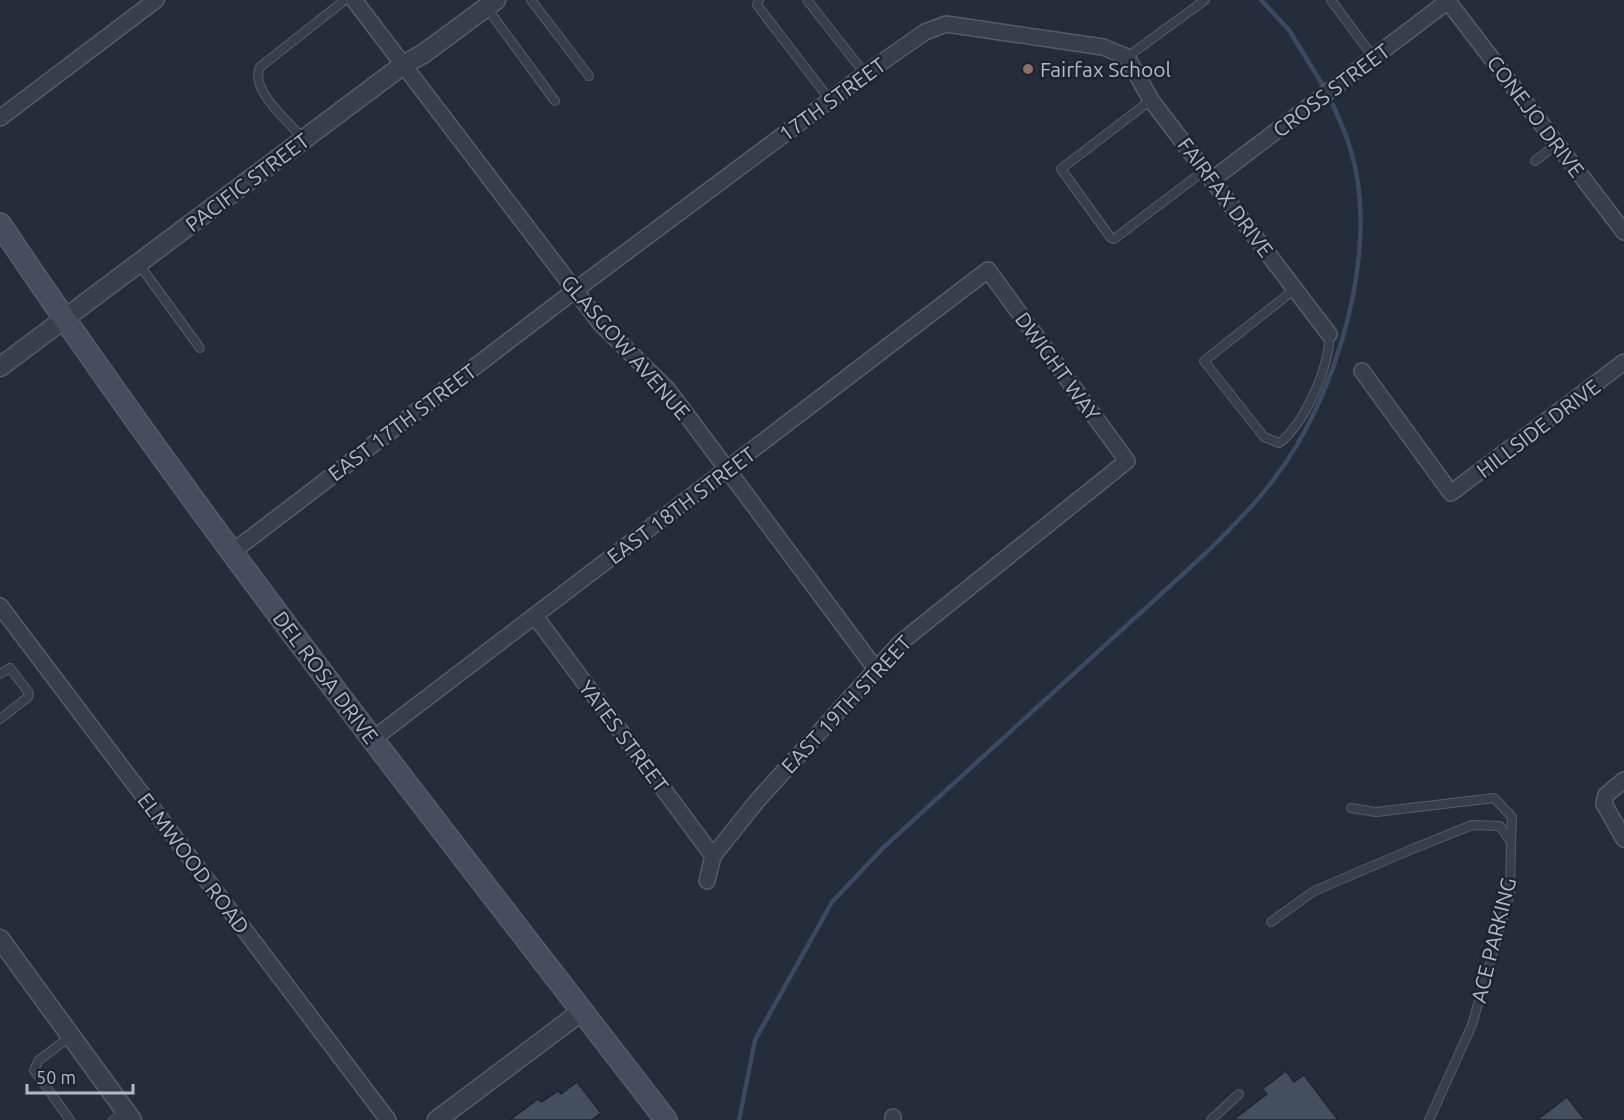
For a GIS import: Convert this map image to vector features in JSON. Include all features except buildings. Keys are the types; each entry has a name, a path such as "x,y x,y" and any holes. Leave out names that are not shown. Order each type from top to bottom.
{"main road":[{"name":"DEL ROSA DRIVE","path":"0,224 64,319 231,553 666,1120"}],"street":[{"path":"0,118 156,0"},
{"name":"GLASGOW AVENUE","path":"354,0 574,291 600,323 668,390 875,668"},
{"name":"CROSS STREET","path":"1209,174 1311,107 1448,1"},
{"name":"CONEJO DRIVE","path":"1448,1 1624,232"},
{"name":"PACIFIC STREET","path":"0,367 403,64 423,54 491,3"},
{"name":"17TH STREET","path":"574,291 865,74 925,32 946,24 1102,47 1128,57"},
{"name":"FAIRFAX DRIVE","path":"1128,57 1151,100 1329,334"},
{"name":"DWIGHT WAY","path":"988,270 1127,461"},
{"name":"EAST 18TH STREET","path":"373,739 988,270"},
{"name":"EAST 17TH STREET","path":"231,553 574,291"},
{"name":"HILLSIDE DRIVE","path":"1362,371 1451,493 1624,363"},
{"name":"EAST 19TH STREET","path":"707,881 713,856 757,801 900,643 1127,461"},
{"name":"ELMWOOD ROAD","path":"0,606 388,1120"},
{"name":"YATES STREET","path":"535,616 713,856"},
{"path":"1624,780 1606,795 1604,804 1624,839"},
{"path":"0,939 70,1036 123,1117"},
{"path":"437,1120 582,1011"}],"lane":[{"path":"304,139 274,107 257,81 256,74 260,67 345,0"},
{"path":"531,0 589,76"},
{"path":"759,0 757,5 830,100"},
{"path":"807,0 865,74"},
{"path":"1128,57 1205,0"},
{"path":"1331,0 1374,58"},
{"path":"491,3 555,101"},
{"path":"1151,100 1061,169 1111,238 1114,239 1209,174"},
{"path":"1534,161 1557,144"},
{"path":"138,263 200,348"},
{"path":"1295,289 1204,361 1264,437 1271,442 1279,443 1290,436 1303,415 1326,362 1330,346 1329,334"},
{"path":"0,674 10,668 29,693 28,697 0,719"},
{"name":"ACE PARKING","path":"1351,807 1376,812 1494,798 1512,817 1510,892 1472,1025 1429,1120"},
{"path":"1271,922 1314,891 1472,825 1500,826 1511,842"},
{"path":"70,1036 39,1060 34,1070 70,1120"},
{"path":"1211,1120 1239,1094"}],"waterway":[{"path":"1261,0 1289,30 1325,89"},
{"path":"739,1120 755,1040 832,902 883,848 1206,553 1258,499 1296,446 1334,366 1347,322 1356,277 1360,233 1359,190 1349,145 1333,105"}],"place":[{"name":"Fairfax School","path":"1028,69"}]}
